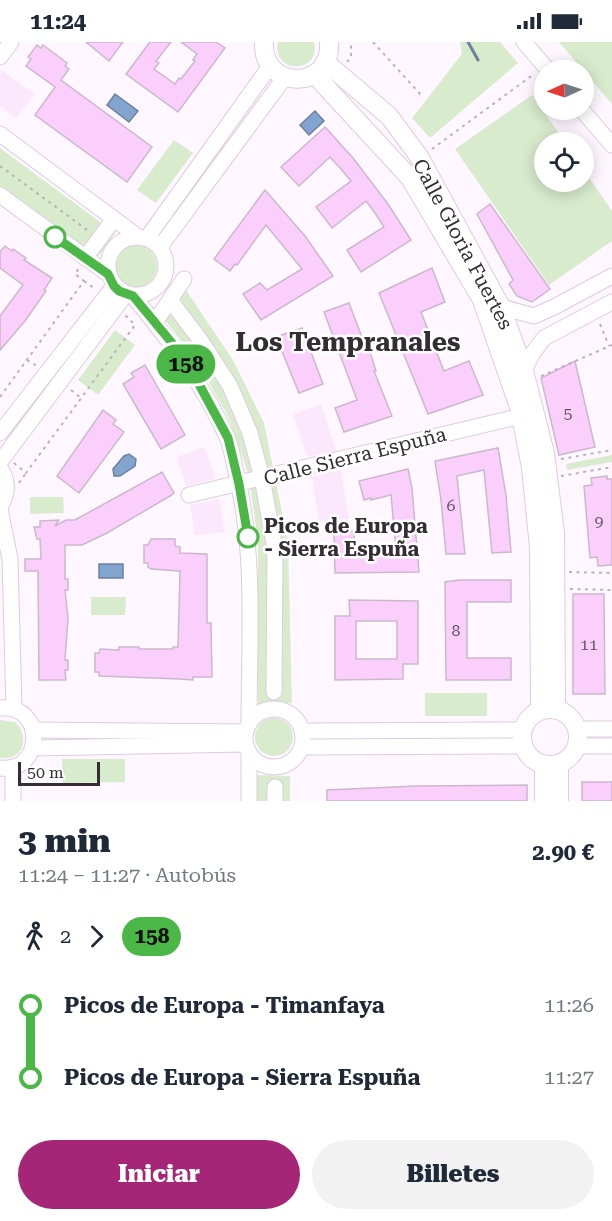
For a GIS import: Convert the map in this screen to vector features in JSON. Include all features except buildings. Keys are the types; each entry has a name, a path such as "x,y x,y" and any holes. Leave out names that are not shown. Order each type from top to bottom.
{"main road":[{"path":"264,42 266,58 270,66 285,77 295,80 305,78 320,68 328,54 328,42"},
{"name":"Calle Gloria Fuertes","path":"320,68 389,116 420,158 501,307 526,377 545,453 555,533 548,710"},
{"name":"Calle Gloria Fuertes","path":"320,68 410,178 482,300 521,416 538,518 548,710"},
{"path":"544,801 552,765 578,738 571,717 548,710 531,717 523,738 532,759 552,765"},
{"path":"552,765 559,801"}],"street":[{"path":"0,57 11,42"},
{"path":"524,42 539,60"},
{"path":"120,288 109,254 121,240 142,237 270,66"},
{"path":"160,247 285,77"},
{"path":"591,120 612,145"},
{"path":"0,134 114,219 160,247 166,261 163,281 151,293 120,288"},
{"path":"0,195 85,258 155,322 172,343 200,386 228,438 248,538 249,801"},
{"path":"85,258 114,219"},
{"path":"501,307 534,316 612,276"},
{"path":"155,322 184,279"},
{"path":"0,433 120,288"},
{"path":"13,801 6,768 21,763 33,748 33,730 29,721 22,714 7,709 10,559 0,508 7,490 2,462 120,288"},
{"path":"170,300 201,341 230,386 250,433 262,478 275,549 274,692"},
{"path":"526,377 532,354 544,338 612,302"},
{"name":"Calle Sierra Espuña","path":"189,495 521,416"},
{"path":"283,710 298,721 303,731 303,747 287,765 274,768 260,764 247,738 262,711 283,710"},
{"path":"578,738 612,729"},
{"path":"33,730 247,738"},
{"path":"303,731 523,738"},
{"path":"33,748 247,738"},
{"path":"303,747 523,738"},
{"path":"578,738 612,746"}],"path":[{"path":"373,42 421,95"},
{"path":"420,158 534,77"},
{"path":"0,166 100,239"},
{"path":"0,397 84,281 75,274 85,258"},
{"path":"526,377 611,345 595,311"},
{"path":"2,462 26,473 135,325"},
{"path":"558,460 612,450"},
{"path":"561,476 612,467"},
{"path":"569,572 612,573"},
{"path":"570,589 612,590"}],"shaded area":[{"path":"2,70 34,94 16,118 0,106 0,73"},
{"path":"321,404 336,451 307,457 293,414"},
{"path":"205,447 215,479 186,486 177,457"},
{"path":"341,470 349,519 319,522 312,477"},
{"path":"219,499 225,532 195,535 190,505"}],"green space":[{"path":"278,42 314,42 314,53 311,60 304,65 288,65 278,53"},
{"path":"460,42 500,42 518,63 430,138 412,118 462,54"},
{"path":"559,42 612,42 612,104 594,83 594,60 574,60"},
{"path":"532,95 534,120 550,120 558,132 534,132 534,192 594,192 594,185 612,211 612,241 549,285 455,149"},
{"path":"174,140 193,153 156,203 137,190"},
{"path":"0,148 115,233 97,258 0,186"},
{"path":"136,245 151,251 157,266 151,281 136,287 121,281 115,266 121,251"},
{"path":"186,290 233,360 264,423 288,542 292,703 258,706 258,540 248,473 229,418 198,363 165,320"},
{"path":"115,330 135,345 98,395 78,380"},
{"path":"612,455 612,462 567,470 566,464"},
{"path":"30,497 63,497 64,513 30,514"},
{"path":"91,597 126,597 125,615 91,615"},
{"path":"425,693 487,693 487,716 425,716"},
{"path":"274,718 281,719 287,724 292,730 292,744 287,750 281,755 274,756 267,755 261,750 256,744 255,737 256,730 261,724 267,719"},
{"path":"0,720 15,722 23,734 19,752 8,758 0,758"},
{"path":"62,759 125,759 125,782 63,783"},
{"path":"256,775 290,776 290,801 256,801"}],"water":[{"path":"115,94 138,111 129,122 107,105"},
{"path":"315,111 324,121 309,135 300,125"},
{"path":"129,454 136,459 135,466 120,476 114,476 113,469 124,456"},
{"path":"99,564 123,564 123,578 99,578"}],"waterway":[{"path":"468,42 478,60"}],"bus line":[{"name":"158","path":"55,237 108,274 119,291 133,296 172,343 200,386 228,438 248,537"}],"place":[{"name":"Picos de Europa - Sierra Espuña","path":"248,537"}],"district":[{"name":"Los Tempranales","path":"348,342"}]}
